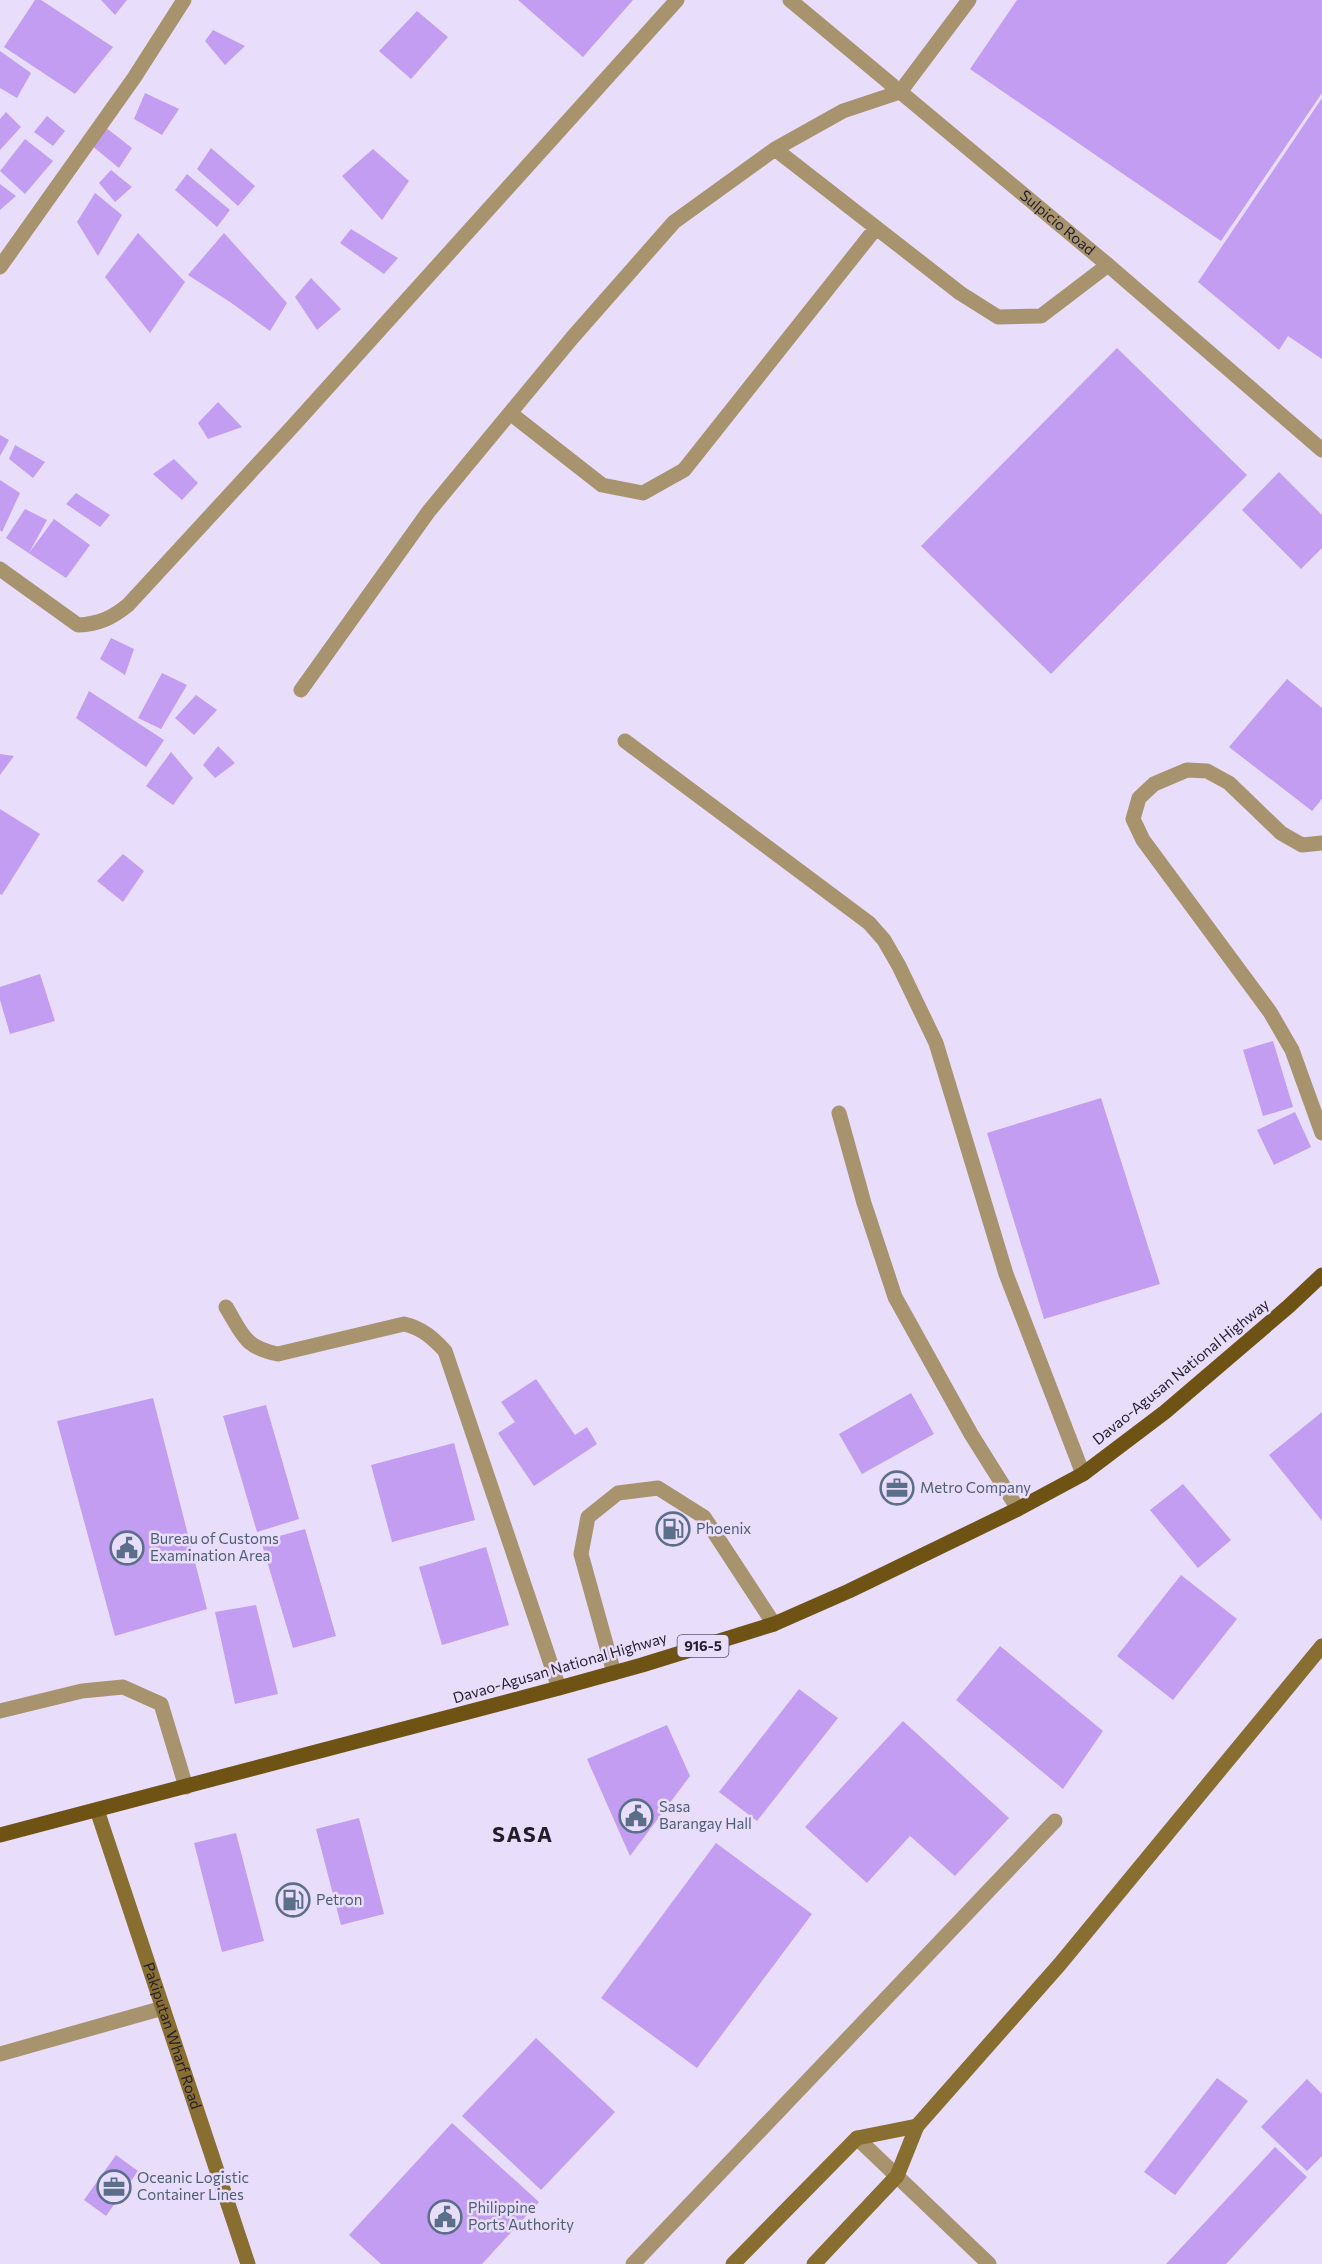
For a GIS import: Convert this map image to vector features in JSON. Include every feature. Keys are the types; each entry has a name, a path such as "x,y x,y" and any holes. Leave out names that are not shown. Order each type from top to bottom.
{"main road":[{"name":"Davao-Agusan National Highway","path":"0,1835 559,1688 774,1624 849,1591 1018,1509 1083,1474 1165,1412 1322,1275"}],"street":[{"path":"0,267 134,78 184,0"},
{"path":"0,569 78,625 111,619 128,605 678,0"},
{"name":"Sulpicio Road","path":"789,0 1108,265 1322,450"},
{"path":"301,690 429,512 572,338 674,222 775,149 843,111 900,92 969,0"},
{"path":"775,149 960,293 998,317 1041,316 1108,265"},
{"path":"510,413 602,485 643,493 684,470 876,228"},
{"path":"625,741 869,923 884,940 936,1043 1006,1274 1083,1474"},
{"path":"1322,843 1302,845 1281,833 1228,783 1207,771 1187,770 1154,784 1139,798 1133,819 1143,840 1270,1011 1292,1050 1322,1133"},
{"path":"839,1113 864,1203 895,1297 971,1434 1018,1509"},
{"path":"226,1307 248,1343 263,1351 278,1354 404,1324 428,1334 445,1351 559,1688"},
{"path":"614,1673 581,1554 588,1517 618,1493 658,1488 704,1516 774,1624"},
{"path":"814,2264 897,2176 917,2126 1060,1964 1322,1646"},
{"path":"0,1712 82,1691 123,1687 161,1704 186,1787"},
{"name":"Pakiputan Wharf Road","path":"97,1809 248,2264"},
{"path":"633,2264 1055,1821"},
{"path":"0,2054 163,2008"},
{"path":"734,2264 857,2138 917,2126"},
{"path":"857,2138 989,2264"}],"building":[{"path":"35,0 41,0 113,47 75,94 4,47"},
{"path":"101,0 127,0 115,15"},
{"path":"518,0 633,0 583,57"},
{"path":"1017,0 1322,0 1322,93 1221,241 970,69"},
{"path":"417,11 448,37 411,79 379,51"},
{"path":"213,30 245,46 225,65 205,41"},
{"path":"0,51 31,73 17,98 0,88"},
{"path":"145,93 179,109 162,135 134,119"},
{"path":"1322,98 1322,359 1288,336 1279,350 1198,282"},
{"path":"6,112 21,127 0,150 0,119"},
{"path":"47,116 65,131 53,146 34,132"},
{"path":"105,127 132,148 119,168 91,145"},
{"path":"25,139 53,161 25,194 0,171"},
{"path":"211,148 255,186 238,206 197,169"},
{"path":"373,149 409,181 382,220 342,176"},
{"path":"111,170 132,187 115,202 99,183"},
{"path":"187,174 230,210 217,227 175,190"},
{"path":"0,184 16,196 0,210"},
{"path":"95,193 122,215 98,256 77,222"},
{"path":"351,229 398,258 384,274 340,243"},
{"path":"138,233 185,282 150,333 105,277"},
{"path":"224,233 287,303 270,331 188,275"},
{"path":"311,278 341,309 317,330 295,297"},
{"path":"1117,348 1247,475 1051,674 921,546"},
{"path":"218,402 242,427 208,439 198,423"},
{"path":"0,435 9,440 0,456"},
{"path":"15,445 45,462 33,478 9,459"},
{"path":"174,459 198,483 182,500 153,474"},
{"path":"1279,472 1322,515 1322,548 1301,569 1242,510"},
{"path":"0,480 20,493 2,532 0,530"},
{"path":"76,493 110,515 100,527 66,504"},
{"path":"25,509 47,520 29,553 54,519 90,545 66,578 6,538"},
{"path":"111,638 134,649 125,675 100,659"},
{"path":"162,673 187,685 161,729 138,718"},
{"path":"1287,679 1322,708 1322,799 1312,811 1229,747"},
{"path":"89,691 164,740 146,767 76,718"},
{"path":"196,695 217,710 194,735 175,718"},
{"path":"218,746 235,763 215,778 203,765"},
{"path":"171,752 193,778 173,805 146,786"},
{"path":"0,754 14,756 0,775"},
{"path":"0,809 40,834 2,895 0,894"},
{"path":"123,854 144,871 123,902 97,881"},
{"path":"40,974 55,1021 10,1034 0,1000 0,987"},
{"path":"1273,1041 1293,1107 1263,1116 1243,1050"},
{"path":"1101,1098 1160,1284 1044,1319 987,1133"},
{"path":"1295,1112 1311,1147 1274,1165 1257,1130"},
{"path":"536,1379 575,1435 587,1427 597,1444 534,1486 498,1433 515,1422 501,1402"},
{"path":"911,1393 934,1434 862,1474 839,1434"},
{"path":"153,1398 207,1609 115,1636 57,1421"},
{"path":"266,1405 299,1519 257,1532 223,1416"},
{"path":"1322,1412 1322,1521 1269,1455"},
{"path":"454,1443 475,1520 392,1542 371,1465"},
{"path":"1183,1484 1231,1540 1198,1568 1150,1510"},
{"path":"305,1529 336,1636 293,1648 261,1541"},
{"path":"486,1547 509,1625 442,1645 419,1567"},
{"path":"1181,1575 1237,1619 1173,1700 1117,1656"},
{"path":"256,1605 278,1694 235,1704 215,1612"},
{"path":"1000,1646 1103,1731 1063,1789 956,1700"},
{"path":"799,1689 838,1718 757,1821 719,1792"},
{"path":"903,1721 1009,1818 955,1876 910,1836 867,1883 805,1827"},
{"name":"Sasa Barangay Hall","path":"667,1725 690,1776 630,1856 587,1759"},
{"path":"359,1818 384,1914 341,1925 316,1829"},
{"path":"236,1833 264,1941 222,1952 194,1843"},
{"path":"716,1843 812,1914 697,2068 601,1998"},
{"path":"536,2038 615,2112 541,2190 462,2116"},
{"path":"1217,2078 1248,2101 1175,2195 1144,2172"},
{"path":"1307,2079 1322,2094 1322,2156 1307,2171 1261,2127"},
{"path":"452,2123 539,2202 482,2264 381,2264 349,2235"},
{"path":"1275,2147 1307,2177 1226,2264 1166,2264"},
{"path":"116,2155 138,2171 106,2216 84,2200"}],"place":[{"name":"Metro Company","path":"897,1488"},
{"name":"Phoenix","path":"673,1529"},
{"name":"Bureau of Customs Examination Area","path":"127,1548"},
{"name":"Sasa Barangay Hall","path":"636,1816"},
{"name":"Petron","path":"293,1900"},
{"name":"Oceanic Logistic Container Lines","path":"114,2187"},
{"name":"Philippine Ports Authority","path":"445,2217"}],"district":[{"name":"SASA","path":"523,1835"}]}
